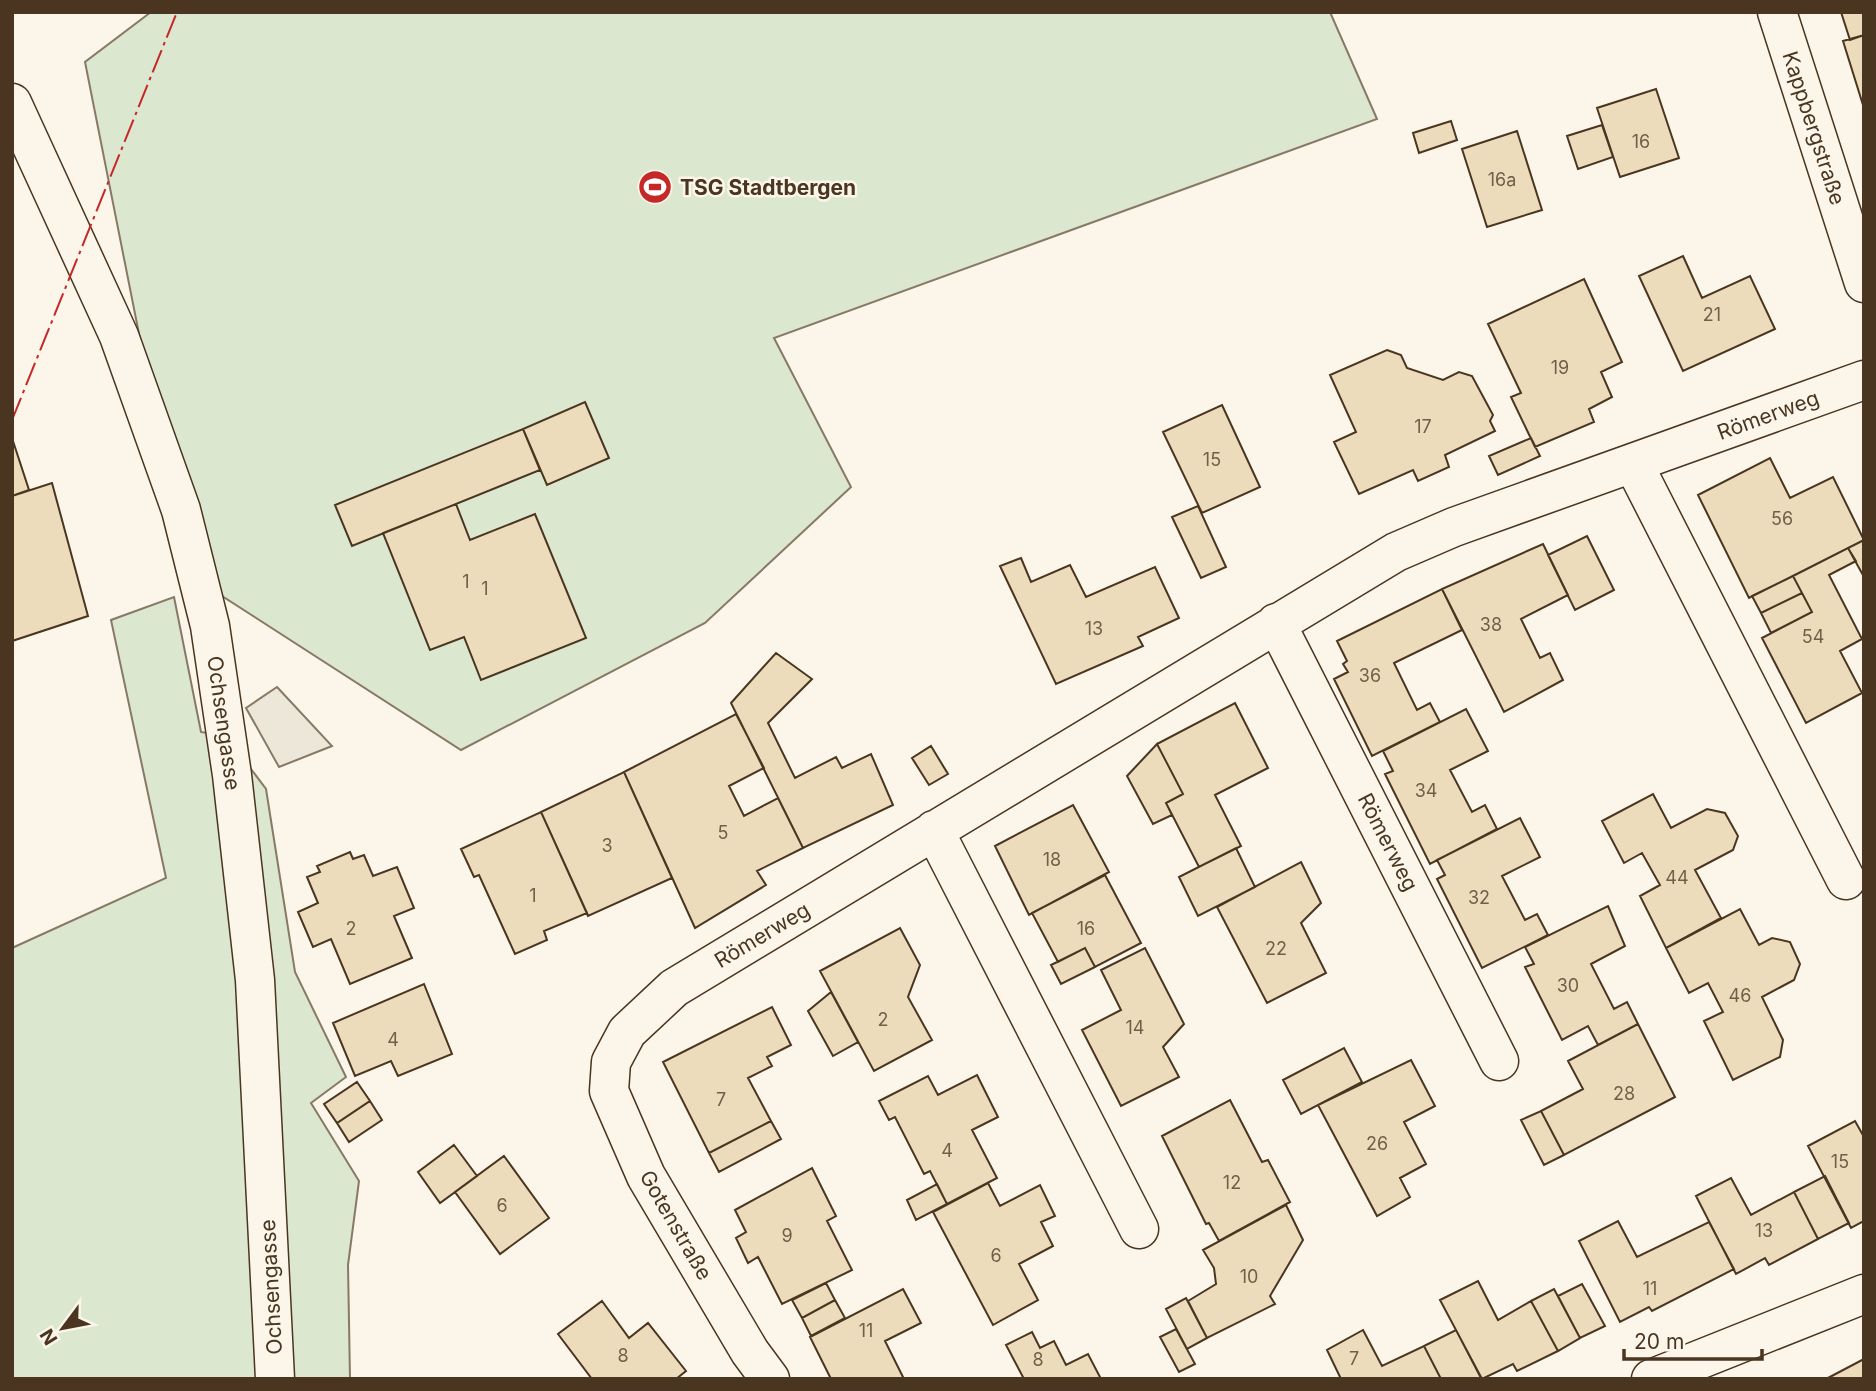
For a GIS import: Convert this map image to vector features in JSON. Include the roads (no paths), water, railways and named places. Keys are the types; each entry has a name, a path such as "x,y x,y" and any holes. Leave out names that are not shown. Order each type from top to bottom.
{"street":[{"name":"Kappbergstraße","path":"1777,12 1864,283"},
{"name":"Ochsengasse","path":"12,103 119,336 181,510 210,626 232,775 255,980 275,1379"},
{"name":"Römerweg","path":"611,1062 627,1032 674,988 1396,552 1454,527 1864,380"},
{"path":"1633,463 1846,880"},
{"name":"Römerweg","path":"1276,623 1499,1061"},
{"path":"934,830 1139,1229"},
{"name":"Gotenstraße","path":"611,1062 609,1091 646,1176 750,1352 770,1379"},
{"path":"1651,1379 1864,1294"}],"place":[{"name":"TSG Stadtbergen","path":"655,187"}]}
